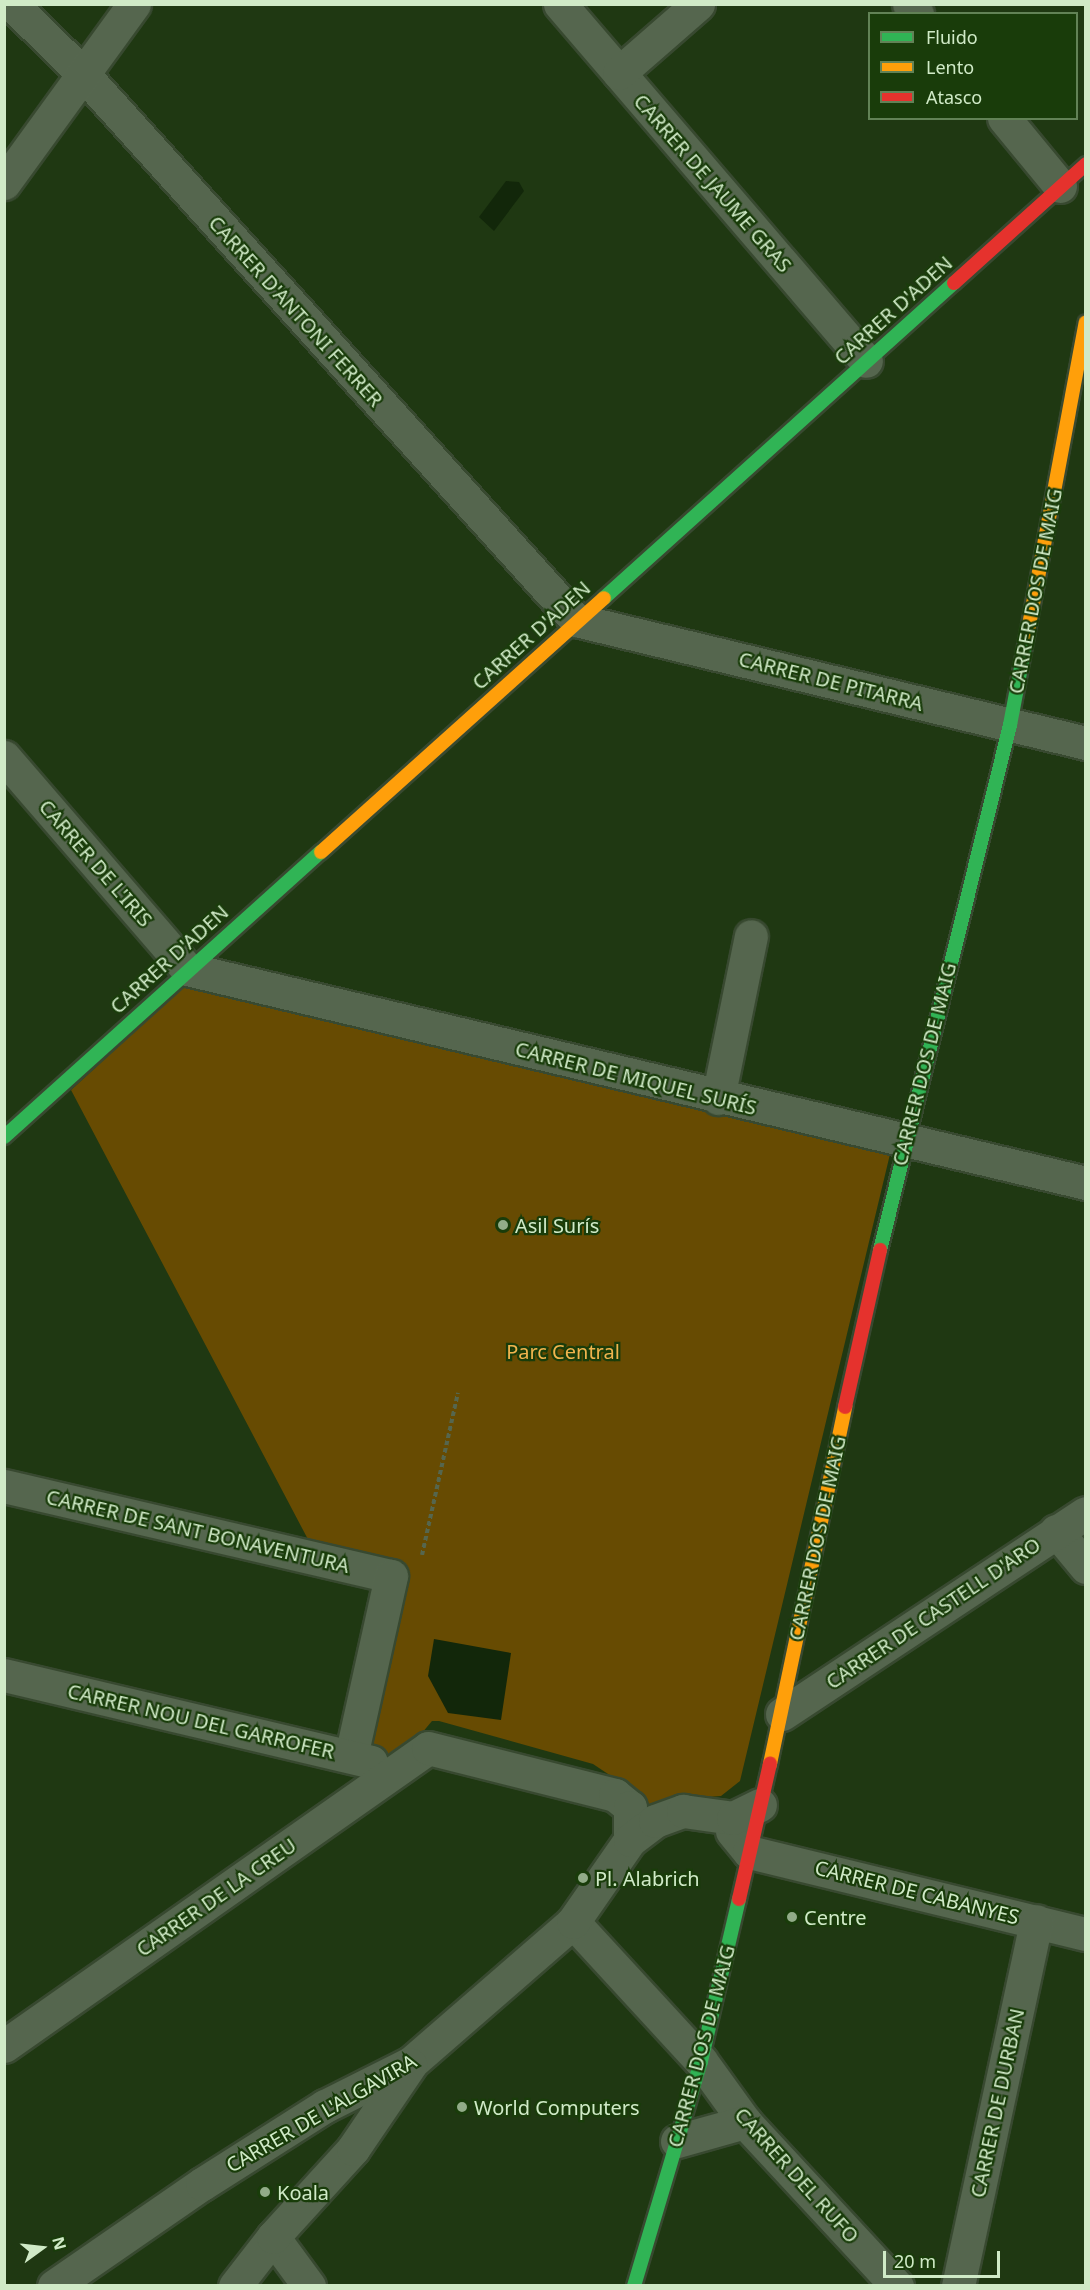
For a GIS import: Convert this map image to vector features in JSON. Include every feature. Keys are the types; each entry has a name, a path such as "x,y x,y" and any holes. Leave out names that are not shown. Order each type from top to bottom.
{"street":[{"name":"CARRER D'ANTONI FERRER","path":"12,4 83,75 576,620"},
{"path":"4,183 134,4"},
{"name":"CARRER DE JAUME GRAS","path":"560,4 866,361"},
{"path":"619,73 698,4"},
{"path":"1006,120 1060,186"},
{"name":"CARRER D'ADEN","path":"4,1137 187,969 1086,164"},
{"name":"CARRER DOS DE MAIG","path":"634,2286 700,2061 782,1713 803,1594 904,1143 1010,725 1086,322"},
{"name":"CARRER DE PITARRA","path":"576,620 1086,743"},
{"name":"CARRER DE L'IRIS","path":"4,757 187,969"},
{"path":"718,1098 751,936"},
{"name":"CARRER DE MIQUEL SURÍS","path":"187,969 904,1143 1086,1183"},
{"name":"CARRER DE SANT BONAVENTURA","path":"4,1486 391,1576"},
{"name":"CARRER DE CASTELL D'ARO","path":"782,1713 1086,1513"},
{"path":"1056,1531 1086,1567"},
{"path":"351,1756 391,1576"},
{"name":"CARRER NOU DEL GARROFER","path":"4,1675 351,1756 398,1770"},
{"name":"CARRER DE LA CREU","path":"4,2046 428,1748 615,1795 630,1808 630,1840"},
{"path":"712,1815 733,1818 760,1805"},
{"name":"CARRER DE L'ALGAVIRA","path":"54,2286 201,2184 325,2106 411,2063 573,1922 630,1840 655,1821 682,1811 712,1815"},
{"path":"712,1815 730,1829 749,1852"},
{"name":"CARRER DE CABANYES","path":"749,1852 1086,1934"},
{"name":"CARRER DE DURBAN","path":"958,2286 1036,1921"},
{"name":"CARRER DEL RUFO","path":"573,1922 700,2061 745,2122 897,2286"},
{"path":"235,2286 273,2237 353,2149 411,2063"},
{"path":"677,2141 745,2122"},
{"path":"273,2237 309,2286"}],"path":[{"path":"391,1576 416,1581 458,1393"}],"green space":[{"name":"Parc Central","path":"190,981 891,1150 740,1781 721,1796 681,1799 646,1814 644,1798 593,1764 439,1721 432,1721 401,1758 365,1748 402,1578 312,1547 71,1090"}],"shaded area":[{"path":"506,181 519,182 524,191 494,231 479,217"},
{"path":"434,1639 511,1653 501,1720 448,1713 428,1676"}],"traffic: fast":[{"path":"604,598 954,283"},
{"path":"880,1250 1010,725 1027,636"},
{"path":"4,1137 321,852"},
{"path":"634,2286 701,2061 739,1899"}],"traffic: slow":[{"path":"1027,636 1086,322"},
{"path":"321,852 604,598"},
{"path":"770,1764 845,1407"}],"traffic: jam":[{"path":"954,283 1086,164"},
{"path":"845,1407 880,1250"},
{"path":"739,1899 770,1764"}],"place":[{"name":"Asil Surís","path":"503,1225"},
{"name":"Pl. Alabrich","path":"583,1878"},
{"name":"Centre","path":"792,1917"},
{"name":"World Computers","path":"462,2107"},
{"name":"Koala","path":"265,2192"}]}
